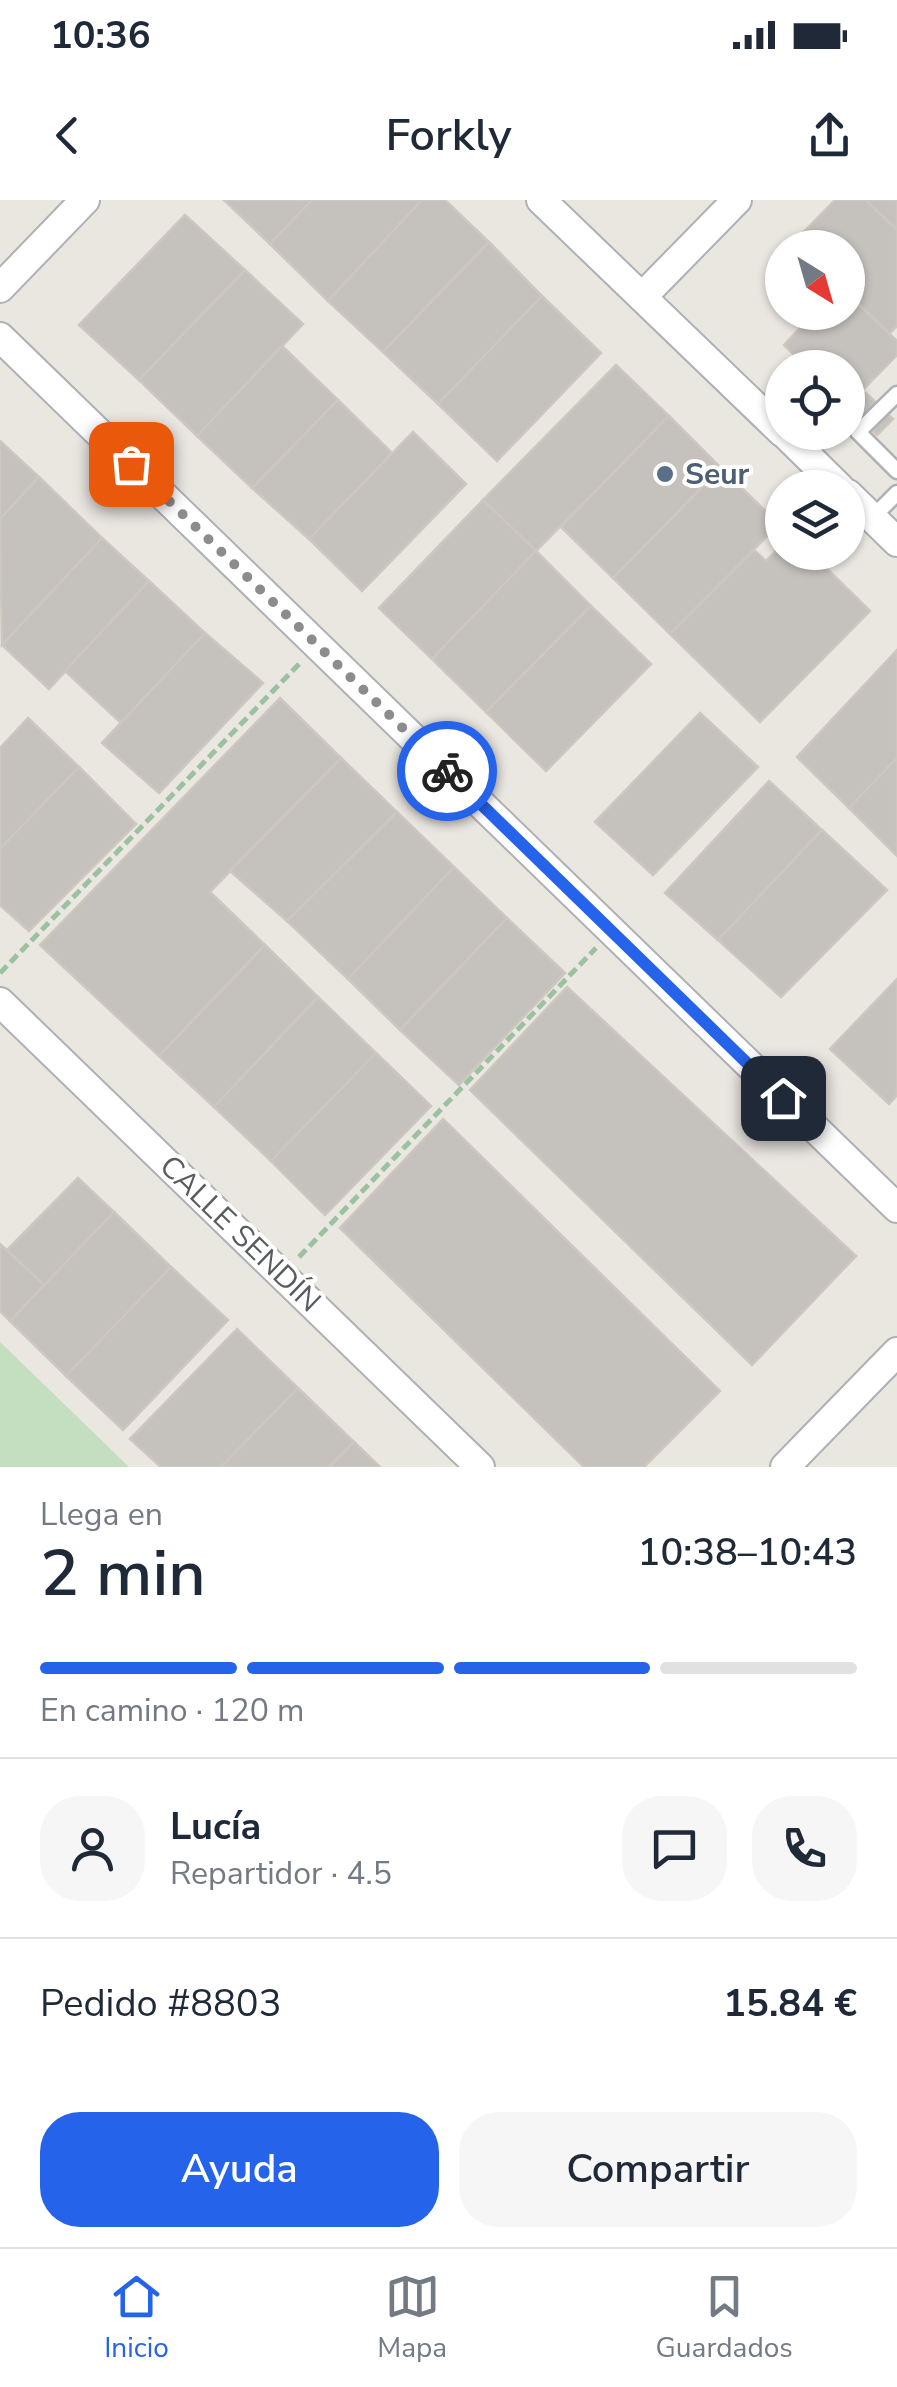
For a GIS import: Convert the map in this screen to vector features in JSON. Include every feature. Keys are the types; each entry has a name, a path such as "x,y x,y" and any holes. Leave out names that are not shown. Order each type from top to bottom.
{"street":[{"path":"0,288 85,200"},
{"path":"541,200 765,415"},
{"path":"642,297 736,200"},
{"path":"0,337 897,1208"},
{"path":"801,450 822,470"},
{"path":"865,511 897,542"},
{"name":"CALLE SENDÍN","path":"0,1002 480,1467"},
{"path":"785,1467 897,1352"}],"lane":[{"path":"897,394 858,432 897,471"},
{"path":"872,518 897,493"}],"path":[{"path":"0,973 317,645"},
{"path":"282,1275 612,932"}],"green space":[{"path":"0,1342 129,1467 0,1467"}],"building":[{"path":"224,200 312,200 270,244"},
{"path":"312,200 422,200 328,301 270,244"},
{"path":"422,200 445,200 489,242 383,352 328,301"},
{"path":"835,200 866,200 897,230 897,326 889,334 865,311 865,230 806,230"},
{"path":"866,200 897,200 897,230"},
{"path":"185,215 245,270 139,380 79,325"},
{"path":"489,242 542,296 438,404 383,352"},
{"path":"245,270 303,324 197,436 139,380"},
{"path":"542,296 601,353 497,461 438,404"},
{"path":"865,310 897,341 897,355 865,388 865,350 789,350 784,345 798,330 865,330"},
{"path":"282,346 338,400 252,488 197,436"},
{"path":"616,365 669,416 536,551 483,500"},
{"path":"865,394 893,419 877,435 865,424"},
{"path":"338,400 392,453 309,539 252,488"},
{"path":"669,416 721,468 613,578 561,527"},
{"path":"413,432 466,484 362,591 309,539"},
{"path":"0,441 39,477 0,519"},
{"path":"721,468 765,510 765,538 670,634 613,578"},
{"path":"39,477 102,538 2,645 0,519"},
{"path":"483,500 536,551 432,659 379,608"},
{"path":"102,538 149,581 49,689 2,645"},
{"path":"754,550 765,560 765,570 828,570 870,611 760,722 670,634"},
{"path":"536,551 591,606 486,712 432,659"},
{"path":"149,581 205,633 121,723 65,671"},
{"path":"591,606 651,664 546,771 486,712"},
{"path":"205,633 263,683 159,793 102,743"},
{"path":"897,650 897,758 849,808 797,757"},
{"path":"280,698 341,758 210,892 265,945 159,1056 40,945"},
{"path":"700,713 758,767 653,875 595,822"},
{"path":"28,718 79,767 0,849 0,748"},
{"path":"341,758 397,812 287,921 230,871"},
{"path":"897,758 897,856 849,808"},
{"path":"79,767 136,824 29,931 0,905 0,849"},
{"path":"769,781 822,830 718,940 665,893"},
{"path":"397,812 454,867 348,979 287,921"},
{"path":"822,830 887,890 781,997 718,940"},
{"path":"454,867 507,918 400,1030 348,979"},
{"path":"507,918 565,973 459,1085 400,1030"},
{"path":"265,945 318,997 214,1107 159,1056"},
{"path":"897,979 897,1095 889,1104 830,1049"},
{"path":"567,987 856,1256 752,1365 470,1090"},
{"path":"318,997 376,1053 271,1161 214,1107"},
{"path":"376,1053 431,1106 325,1215 271,1161"},
{"path":"443,1119 720,1391 644,1467 584,1467 340,1228"},
{"path":"78,1178 114,1212 44,1285 7,1250"},
{"path":"114,1212 171,1267 66,1376 10,1321"},
{"path":"0,1244 44,1285 10,1321 0,1311"},
{"path":"171,1267 228,1320 123,1430 66,1376"},
{"path":"237,1329 298,1388 221,1467 161,1467 130,1439"},
{"path":"298,1388 354,1442 329,1467 221,1467"},
{"path":"354,1442 380,1467 329,1467"}],"way so far":[{"path":"131,464 447,771"}],"place":[{"name":"Seur","path":"665,474"}],"route":[{"path":"447,771 783,1098"}]}
